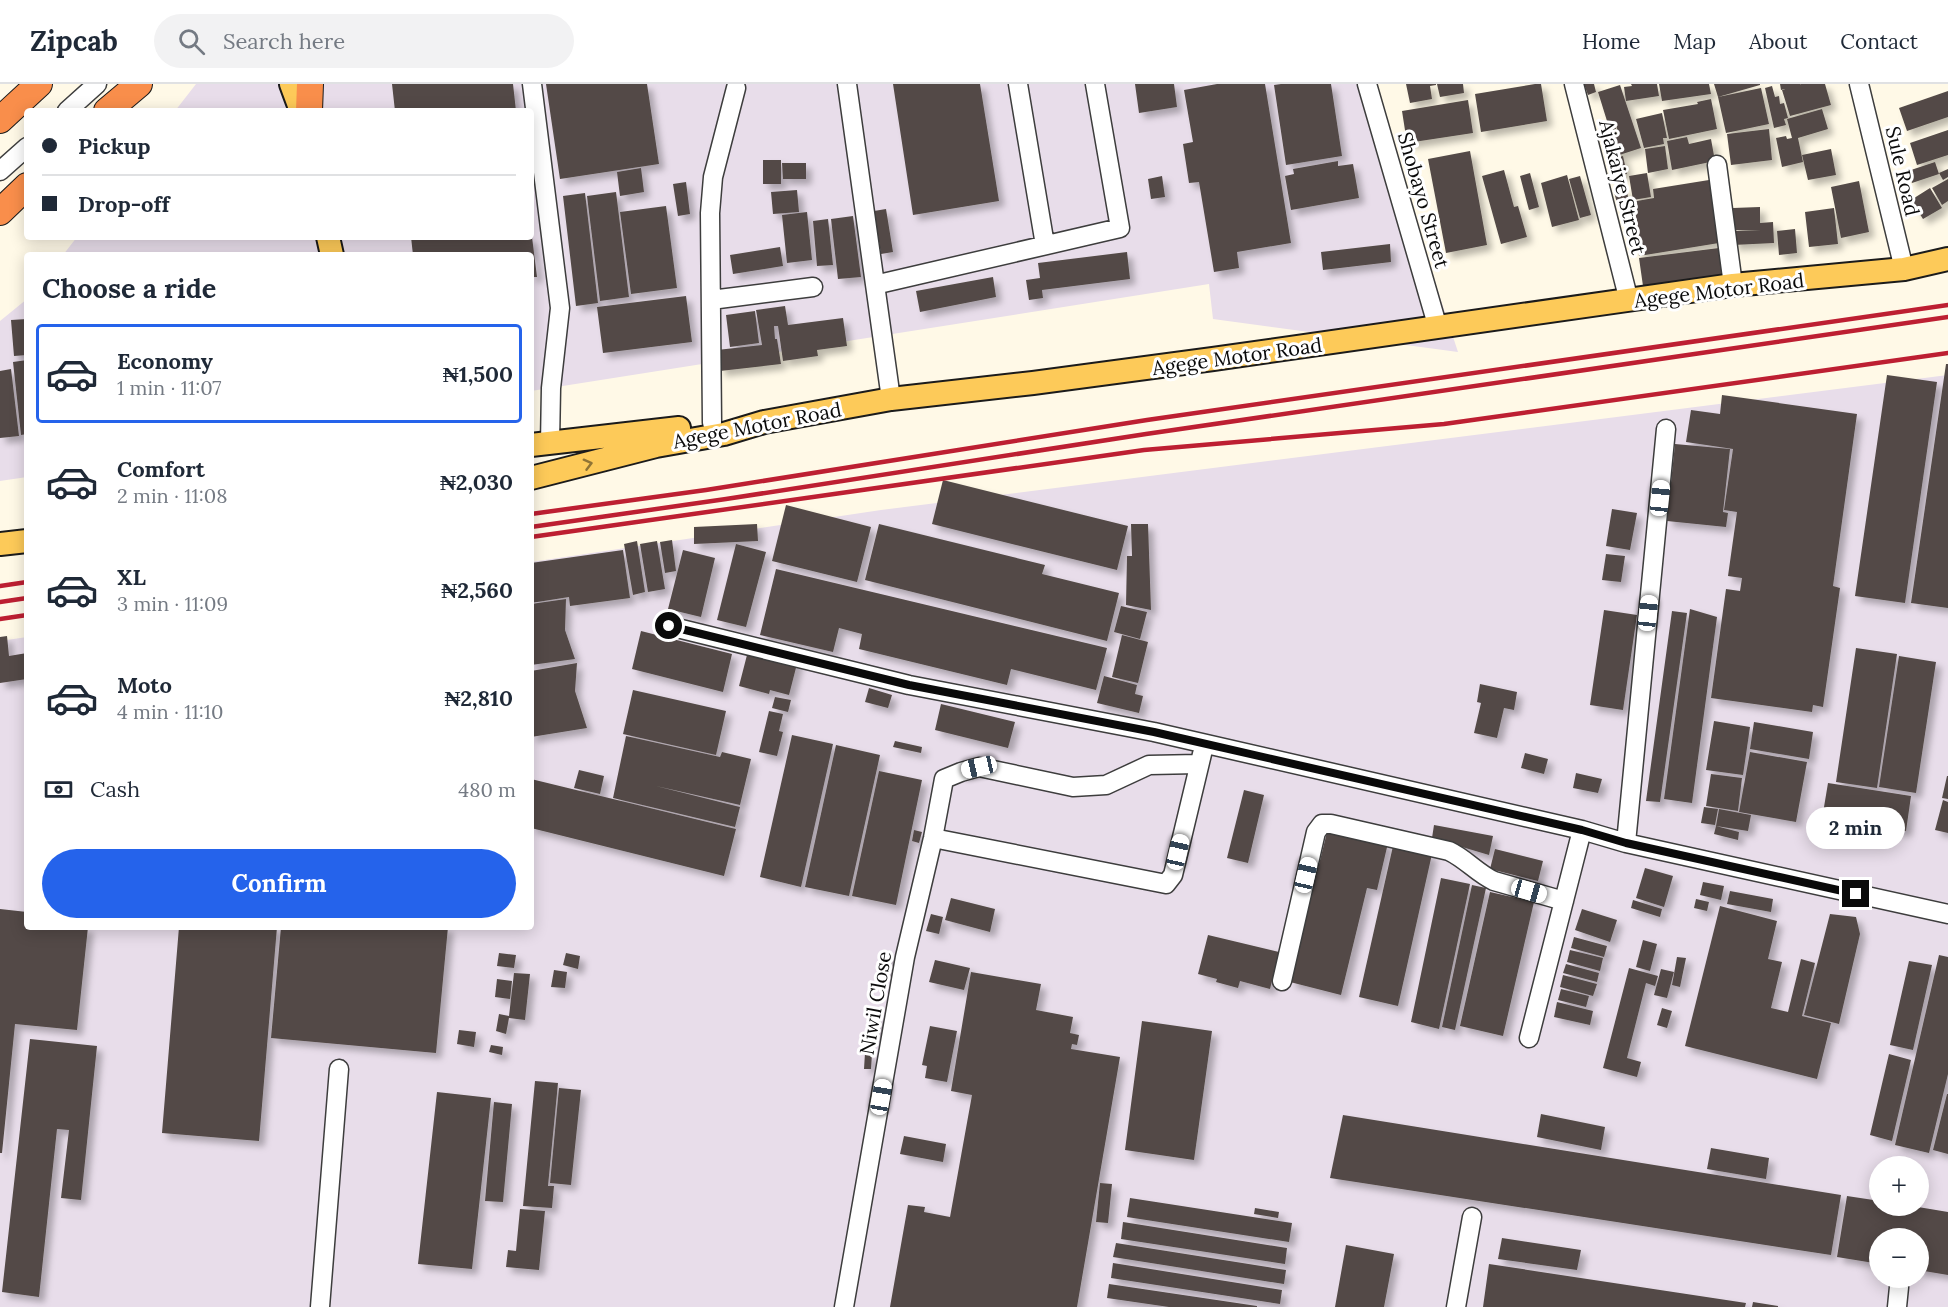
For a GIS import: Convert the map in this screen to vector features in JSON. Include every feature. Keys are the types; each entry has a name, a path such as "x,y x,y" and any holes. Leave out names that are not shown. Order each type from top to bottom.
{"highway":[{"path":"0,120 39,84"},
{"path":"111,108 139,84"},
{"path":"309,108 310,84"},
{"path":"0,212 24,189"}],"main road":[{"path":"291,84 300,108"},
{"name":"Agege Motor Road","path":"534,477 656,446 724,434 764,422 891,399 1033,383 1733,285 1904,268 1948,259"},
{"path":"541,444 712,423 764,422"},
{"path":"0,544 24,541"}],"street":[{"path":"70,108 97,84"},
{"path":"532,84 560,308 551,388 541,444"},
{"path":"847,84 891,399"},
{"path":"1017,84 1045,245"},
{"path":"876,283 1120,228 1095,84"},
{"name":"Shobayo Street","path":"1367,84 1438,328"},
{"name":"Ajakaiye Street","path":"1574,84 1629,301"},
{"name":"Sule Road","path":"1859,84 1904,268"},
{"path":"712,423 710,213 713,177 736,88"},
{"path":"0,171 24,150"},
{"path":"1717,165 1733,285"},
{"path":"711,300 813,287"},
{"path":"1626,843 1666,429"},
{"path":"669,626 909,685 1154,732 1582,830 1626,843 1948,914"},
{"path":"933,838 1166,884 1173,875 1198,764 1206,744"},
{"name":"Niwil Close","path":"844,1307 905,957 933,838 944,779 961,771 979,767 1073,787 1106,785 1149,765 1198,764"},
{"path":"1282,981 1316,832 1323,824 1449,852 1459,856 1494,881 1564,901"},
{"path":"1529,1038 1582,830"},
{"path":"320,1307 339,1069"},
{"path":"1456,1307 1472,1217"},
{"path":"1897,1307 1899,1288"}],"shaded area":[{"path":"196,84 1370,84 1458,352 1213,319 1209,284 534,391 534,252 65,252 75,240 534,240 534,108 177,108"},
{"path":"24,301 24,477 0,481 0,321"},
{"path":"1948,375 1948,1307 0,1307 0,641 24,637 24,930 534,930 534,562 881,510"}],"building":[{"path":"392,84 513,84 516,108 395,108"},
{"path":"546,84 647,84 659,164 560,179"},
{"path":"893,84 980,84 999,201 913,215"},
{"path":"1135,84 1174,84 1177,107 1139,113"},
{"path":"1217,84 1265,84 1291,243 1237,252 1239,268 1214,272 1199,182 1189,183 1183,144 1193,142 1184,90"},
{"path":"1331,84 1342,156 1286,165 1274,85"},
{"path":"1406,84 1436,84 1430,86 1432,99 1410,103"},
{"path":"1437,84 1463,84 1464,93 1440,97"},
{"path":"1541,84 1547,121 1481,132 1475,94"},
{"path":"1584,84 1594,84 1596,92 1588,95"},
{"path":"1631,84 1657,84 1659,96 1626,101 1624,87 1632,86"},
{"path":"1659,84 1709,84 1711,94 1662,101"},
{"path":"1714,84 1760,84 1760,85 1718,97"},
{"path":"1780,84 1800,84 1800,85 1781,90"},
{"path":"1801,84 1825,84 1831,105 1790,116 1782,90"},
{"path":"1620,85 1641,148 1607,159 1601,141 1619,135 1615,122 1616,129 1601,134 1597,124 1607,121 1598,92"},
{"path":"1772,86 1775,97 1779,96 1780,104 1784,103 1788,118 1784,119 1786,125 1774,128 1765,88"},
{"path":"1761,88 1769,124 1726,133 1718,97"},
{"path":"1948,91 1948,117 1907,131 1899,108"},
{"path":"1711,99 1717,129 1669,139 1663,110 1698,104 1697,102"},
{"path":"1468,100 1473,133 1407,143 1402,111"},
{"path":"1822,109 1828,129 1798,138 1803,162 1782,167 1776,138 1786,136 1787,139 1792,138 1787,119"},
{"path":"1662,113 1667,138 1663,138 1664,144 1644,148 1636,119"},
{"path":"1769,129 1772,160 1731,165 1727,134"},
{"path":"1948,130 1948,155 1917,165 1910,143"},
{"path":"1687,137 1689,144 1711,139 1715,161 1672,170 1667,141"},
{"path":"1665,146 1668,169 1648,173 1645,149"},
{"path":"1831,149 1836,175 1808,180 1802,155"},
{"path":"1470,151 1487,245 1446,253 1428,159"},
{"path":"1623,156 1627,174 1611,177 1607,160"},
{"path":"763,160 781,160 781,184 763,184"},
{"path":"1338,161 1338,166 1353,164 1359,198 1291,210 1285,176 1294,174 1293,169"},
{"path":"1935,162 1939,174 1912,183 1908,171"},
{"path":"782,163 806,163 806,179 783,179"},
{"path":"641,168 644,192 620,196 617,172"},
{"path":"1948,169 1948,177 1943,180 1939,173"},
{"path":"1504,170 1514,207 1518,206 1527,237 1501,244 1482,176"},
{"path":"1530,173 1539,207 1529,210 1520,176"},
{"path":"1647,173 1651,197 1633,200 1629,176"},
{"path":"1567,175 1579,220 1552,227 1541,183"},
{"path":"1162,176 1165,197 1151,199 1148,179"},
{"path":"1580,176 1591,215 1580,218 1569,179"},
{"path":"1948,179 1948,201 1942,205 1932,188"},
{"path":"1709,180 1719,243 1639,256 1631,202 1654,198 1653,189"},
{"path":"1859,181 1869,232 1841,238 1831,187"},
{"path":"686,182 690,214 678,216 673,184"},
{"path":"1930,188 1942,208 1923,219 1911,200"},
{"path":"1626,189 1629,200 1617,203 1614,192"},
{"path":"797,190 799,212 773,214 771,192"},
{"path":"616,192 629,297 600,301 587,196"},
{"path":"585,193 598,303 576,306 563,196"},
{"path":"666,206 677,288 631,294 620,212"},
{"path":"1760,207 1760,223 1773,222 1774,243 1733,245 1732,231 1761,230 1734,230 1733,208"},
{"path":"1834,208 1838,244 1809,247 1805,212"},
{"path":"886,209 893,252 881,254 874,211"},
{"path":"807,212 812,260 787,263 782,215"},
{"path":"853,216 861,277 838,279 831,219"},
{"path":"828,219 833,265 817,266 813,221"},
{"path":"1795,229 1797,253 1779,255 1777,231"},
{"path":"411,240 532,240 534,252 413,252"},
{"path":"1390,244 1391,262 1323,270 1321,252"},
{"path":"780,247 783,266 733,274 730,255"},
{"path":"1719,248 1723,276 1643,286 1639,258"},
{"path":"1127,252 1130,279 1042,290 1043,298 1029,300 1026,280 1040,278 1038,263"},
{"path":"534,253 537,277 534,277"},
{"path":"993,277 996,297 920,312 916,291"},
{"path":"686,296 692,342 603,353 597,307"},
{"path":"785,306 788,325 843,318 847,346 817,350 818,356 783,361 778,326 774,326 781,364 720,371 717,350 762,345 756,310"},
{"path":"755,311 759,343 730,347 726,315"},
{"path":"24,319 24,355 14,356 11,320"},
{"path":"24,360 24,434 21,435 13,362"},
{"path":"1946,364 1948,364 1948,608 1911,603"},
{"path":"11,369 19,436 0,438 0,371"},
{"path":"1887,375 1937,382 1905,603 1855,596"},
{"path":"1722,395 1857,414 1833,586 1840,588 1823,707 1813,705 1812,712 1711,698 1726,589 1740,591 1742,578 1728,576 1737,512 1724,510 1733,449 1686,442 1691,410 1720,414"},
{"path":"1675,444 1730,449 1723,512 1728,513 1726,527 1667,521"},
{"path":"943,480 1128,526 1117,570 932,524"},
{"path":"786,505 871,527 857,582 772,561"},
{"path":"1612,509 1637,513 1630,550 1606,546"},
{"path":"757,524 758,541 694,544 694,527"},
{"path":"879,524 1045,565 1042,574 1119,593 1107,641 865,580"},
{"path":"1131,524 1148,524 1151,610 1126,605 1127,556 1132,556"},
{"path":"672,540 676,571 665,573 660,542"},
{"path":"637,541 645,592 633,595 624,544"},
{"path":"657,541 665,589 648,592 640,544"},
{"path":"736,544 766,552 746,627 717,620"},
{"path":"623,550 630,598 570,606 569,597 534,603 534,563"},
{"path":"683,550 715,558 701,617 668,609"},
{"path":"1606,554 1625,556 1621,582 1602,580"},
{"path":"776,569 1107,648 1096,690 1011,669 1007,685 859,649 862,634 839,628 833,652 760,635"},
{"path":"566,599 565,630 575,659 534,665 534,604"},
{"path":"1121,606 1147,612 1140,639 1114,632"},
{"path":"1690,609 1717,617 1692,803 1664,799"},
{"path":"1604,610 1637,615 1623,710 1590,705"},
{"path":"1672,611 1687,613 1660,802 1646,801"},
{"path":"641,631 732,654 723,692 632,669"},
{"path":"1122,635 1148,642 1138,683 1112,677"},
{"path":"7,636 9,656 24,654 24,679 0,683 0,637"},
{"path":"1856,648 1897,654 1877,788 1836,782"},
{"path":"765,651 798,660 789,695 770,690 769,694 739,686 747,655 763,659"},
{"path":"1899,656 1936,662 1916,793 1879,787"},
{"path":"577,663 575,691 587,728 534,737 534,670"},
{"path":"1104,676 1137,685 1135,694 1143,696 1139,713 1097,703"},
{"path":"1480,684 1517,692 1514,710 1504,708 1497,738 1474,733 1481,703 1477,702"},
{"path":"869,688 892,695 888,708 865,702"},
{"path":"633,690 726,711 716,755 623,734"},
{"path":"775,697 791,700 788,712 772,708"},
{"path":"941,704 1015,722 1008,748 935,730"},
{"path":"769,711 783,714 779,731 783,732 777,756 759,752"},
{"path":"1714,721 1750,727 1743,775 1706,770"},
{"path":"1754,722 1813,732 1809,759 1750,749"},
{"path":"792,735 833,744 801,887 760,877"},
{"path":"626,736 720,757 722,752 751,759 740,805 656,786 740,807 735,827 613,798"},
{"path":"895,741 922,747 921,753 893,747"},
{"path":"836,745 880,755 849,896 805,887"},
{"path":"1750,752 1807,762 1796,822 1739,812"},
{"path":"1525,753 1548,759 1544,774 1521,768"},
{"path":"579,770 604,776 600,794 574,788"},
{"path":"879,771 922,780 896,905 852,896"},
{"path":"1576,773 1602,779 1598,793 1573,788"},
{"path":"1711,774 1742,778 1738,811 1706,806"},
{"path":"1948,776 1948,799 1942,798"},
{"path":"534,780 736,829 724,876 534,829"},
{"path":"1828,783 1911,796 1906,831 1822,819"},
{"path":"1244,790 1264,795 1248,863 1227,858"},
{"path":"1943,800 1948,802 1948,833 1935,830"},
{"path":"1704,807 1718,809 1715,825 1701,823"},
{"path":"1719,809 1751,815 1748,831 1716,826"},
{"path":"1434,825 1493,836 1489,855 1432,838"},
{"path":"1716,826 1739,832 1738,840 1714,834"},
{"path":"1328,828 1388,843 1377,890 1367,888 1341,995 1290,982"},
{"path":"914,830 922,832 919,843 912,841"},
{"path":"1393,846 1432,854 1398,1006 1359,997"},
{"path":"1495,849 1543,861 1538,881 1490,869"},
{"path":"1645,868 1673,876 1664,907 1636,898"},
{"path":"1441,878 1470,884 1439,1029 1411,1022"},
{"path":"1703,882 1724,886 1721,900 1700,895"},
{"path":"1472,885 1486,888 1455,1030 1442,1027"},
{"path":"1730,891 1773,899 1771,912 1727,904"},
{"path":"1490,892 1534,902 1503,1036 1460,1026"},
{"path":"951,898 995,909 990,932 945,920"},
{"path":"1696,899 1709,902 1707,911 1694,908"},
{"path":"1633,900 1662,909 1660,917 1631,908"},
{"path":"1720,906 1777,921 1768,959 1782,962 1771,1008 1788,1012 1801,959 1815,963 1802,1016 1831,1023 1817,1079 1685,1046"},
{"path":"0,909 24,912 24,930 88,930 77,1030 15,1024 2,1153 0,1153"},
{"path":"1582,909 1617,920 1610,942 1575,930"},
{"path":"931,914 943,917 939,934 926,931"},
{"path":"1830,914 1856,917 1860,934 1839,1024 1804,1015"},
{"path":"179,930 277,930 259,1141 162,1133"},
{"path":"281,930 448,930 436,1053 271,1038"},
{"path":"1208,935 1279,952 1270,989 1240,981 1238,988 1198,974"},
{"path":"1574,937 1607,946 1604,957 1571,948"},
{"path":"1643,940 1657,944 1650,971 1636,967"},
{"path":"1570,950 1603,958 1600,971 1567,962"},
{"path":"883,952 892,954 887,976 878,974"},
{"path":"499,953 516,955 514,968 497,966"},
{"path":"566,953 580,956 578,969 563,965"},
{"path":"1939,955 1948,957 1948,1074 1929,1153 1895,1145"},
{"path":"1677,957 1686,958 1680,987 1672,985"},
{"path":"935,960 970,968 964,990 929,982"},
{"path":"1909,961 1932,965 1913,1050 1890,1045"},
{"path":"1566,964 1599,973 1597,982 1563,973"},
{"path":"1629,968 1658,976 1655,986 1646,983 1627,1058 1641,1062 1637,1077 1603,1068"},
{"path":"1661,969 1674,972 1667,998 1654,995"},
{"path":"554,970 567,972 565,988 551,987"},
{"path":"971,972 1041,984 1036,1010 1073,1017 1070,1033 1079,1035 1077,1045 1072,1044 1071,1049 1120,1057 1077,1307 890,1307 908,1205 925,1207 924,1212 950,1217 972,1095 951,1091"},
{"path":"514,973 530,974 525,1020 509,1018 506,1034 496,1031 499,1014 509,1016"},
{"path":"1563,975 1597,984 1593,996 1560,987"},
{"path":"497,979 512,981 510,999 495,997"},
{"path":"1561,989 1589,996 1586,1007 1558,1000"},
{"path":"1557,1002 1593,1011 1590,1025 1554,1017"},
{"path":"1662,1008 1672,1011 1667,1028 1657,1025"},
{"path":"873,1015 881,1017 876,1039 868,1037"},
{"path":"1142,1021 1212,1031 1194,1160 1125,1150"},
{"path":"930,1026 957,1031 947,1082 925,1078 927,1066 922,1065"},
{"path":"459,1030 476,1032 474,1047 457,1044"},
{"path":"30,1039 97,1046 81,1200 61,1198 69,1130 57,1129 39,1297 2,1292"},
{"path":"491,1045 503,1047 502,1055 489,1052"},
{"path":"865,1053 872,1054 871,1069 864,1069"},
{"path":"1889,1054 1911,1060 1892,1141 1870,1135"},
{"path":"535,1081 558,1083 548,1186 554,1186 552,1208 523,1206"},
{"path":"559,1088 581,1090 571,1185 550,1183"},
{"path":"437,1092 491,1098 472,1269 418,1264"},
{"path":"1948,1094 1948,1154 1933,1150"},
{"path":"494,1102 512,1104 503,1202 485,1201"},
{"path":"1541,1114 1605,1127 1601,1150 1537,1137"},
{"path":"1343,1115 1841,1195 1831,1255 1330,1178"},
{"path":"904,1136 946,1144 943,1162 900,1154"},
{"path":"1711,1148 1769,1158 1766,1179 1707,1169"},
{"path":"1100,1183 1112,1184 1108,1223 1096,1222"},
{"path":"1847,1196 1869,1199 1869,1216 1929,1216 1929,1209 1948,1212 1948,1275 1929,1272 1929,1228 1869,1228 1869,1262 1837,1257"},
{"path":"1130,1198 1292,1223 1289,1242 1127,1217"},
{"path":"1255,1208 1279,1212 1278,1218 1254,1214"},
{"path":"520,1209 545,1211 539,1270 506,1267 508,1250 516,1251"},
{"path":"1123,1222 1287,1248 1285,1264 1121,1239"},
{"path":"1502,1238 1581,1250 1577,1270 1498,1259"},
{"path":"1116,1243 1286,1270 1284,1284 1113,1257"},
{"path":"1346,1245 1394,1254 1384,1307 1335,1307"},
{"path":"1113,1263 1282,1290 1280,1304 1111,1278"},
{"path":"1489,1264 1746,1303 1745,1307 1483,1307"},
{"path":"1109,1284 1257,1307 1169,1307 1107,1298"},
{"path":"1753,1302 1778,1306 1778,1307 1752,1307"}],"railway":[{"path":"534,514 706,490 1147,420 1948,305"},
{"path":"534,527 1146,434 1948,317"},
{"path":"534,537 1144,450 1444,424 1948,353"},
{"path":"0,586 24,582"},
{"path":"0,602 24,598"},
{"path":"0,619 24,615"}],"route":[{"path":"669,626 909,685 1154,732 1582,830 1626,843 1856,894"}]}
